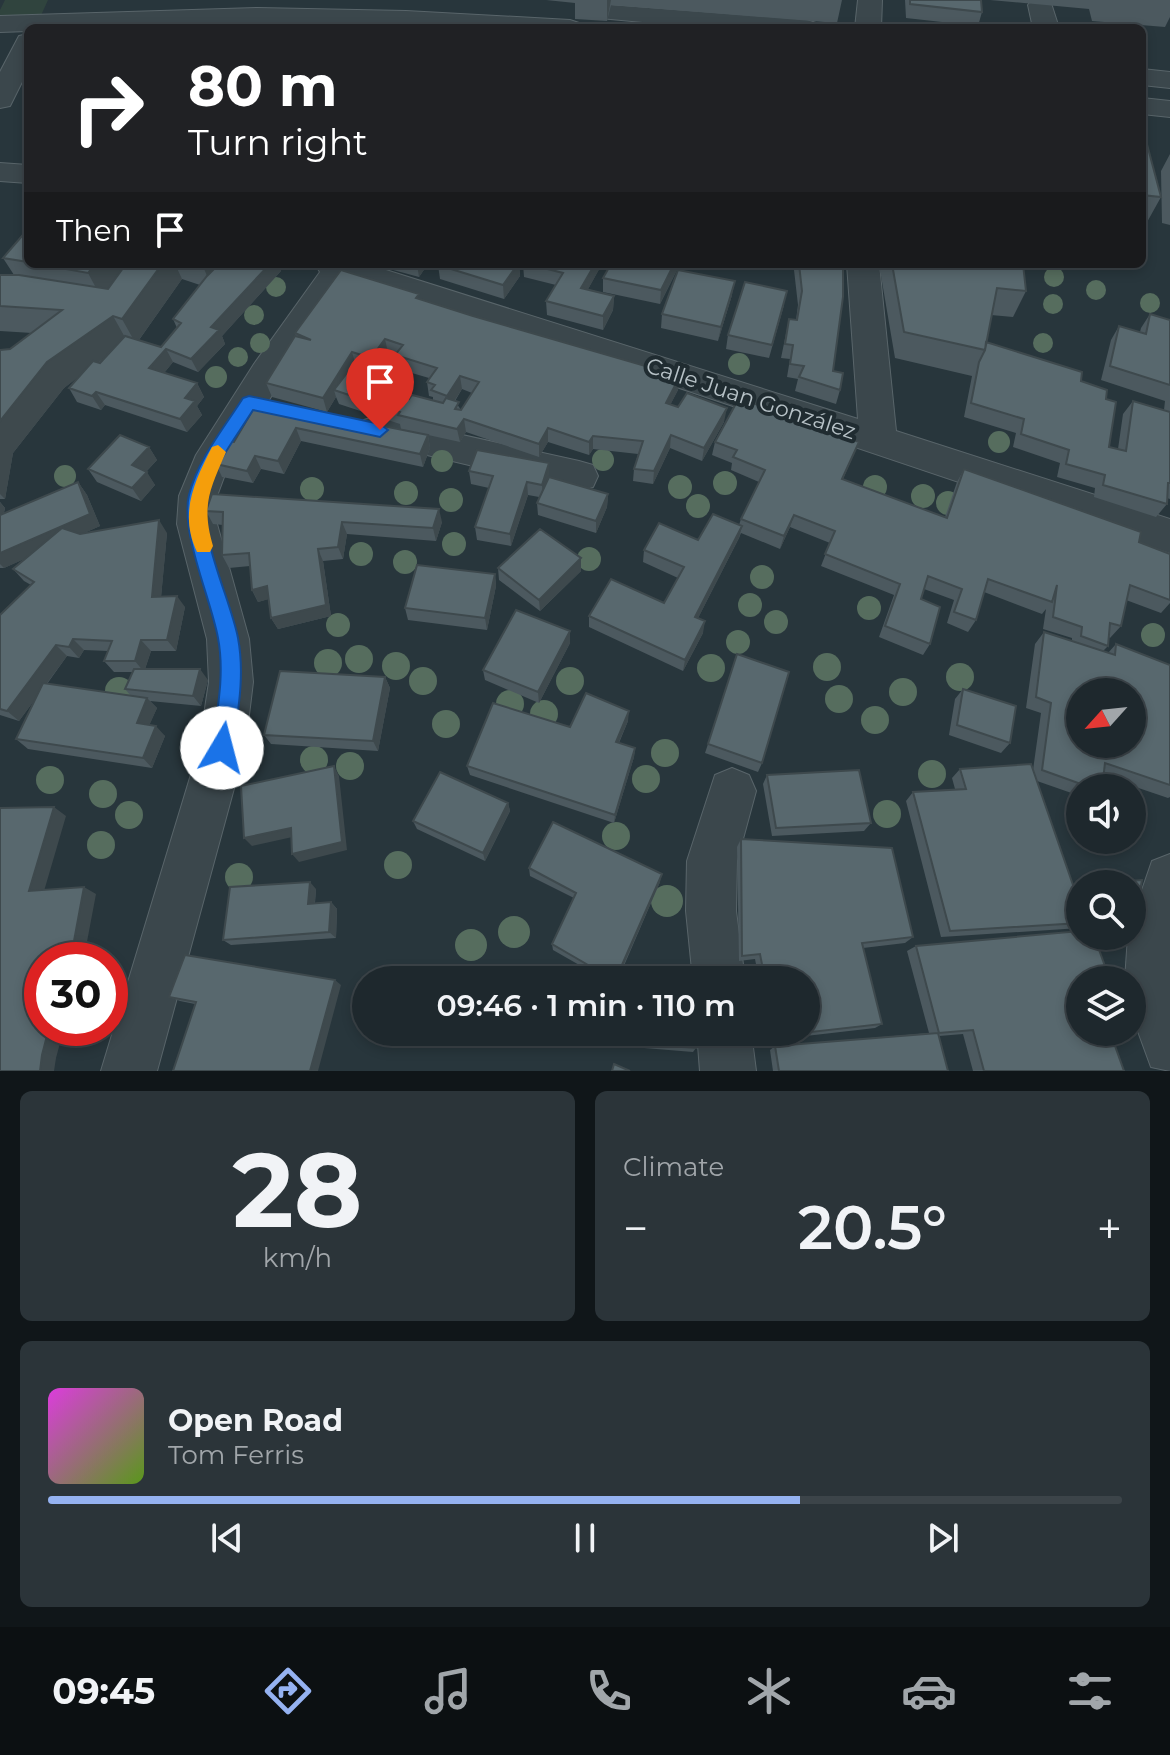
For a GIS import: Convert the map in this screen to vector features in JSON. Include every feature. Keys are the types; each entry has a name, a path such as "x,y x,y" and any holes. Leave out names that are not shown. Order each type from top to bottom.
{"street":[{"path":"0,10 5,0"},
{"path":"868,24 870,0"},
{"path":"609,13 754,24"},
{"path":"136,24 222,16 504,24"},
{"path":"532,24 574,19"},
{"path":"0,24 24,32"},
{"path":"0,100 24,45"},
{"path":"1146,77 1170,80"},
{"path":"1146,106 1170,109"},
{"path":"0,172 24,174"},
{"path":"129,1071 222,748 231,682 228,639 197,524 198,496 209,466 264,406 336,268"},
{"name":"Calle Juan González","path":"347,268 1170,536"},
{"path":"863,268 878,440"},
{"path":"340,422 579,476"},
{"path":"717,966 711,911 712,861 732,791"},
{"path":"1170,879 1149,954 1149,968 1158,1015 1170,1048"},
{"path":"725,1046 728,1071"}],"green space":[{"path":"5,0 48,0 38,22 502,24 0,24 0,10"}],"building":[{"path":"910,0 981,0 982,12 910,4"},
{"path":"1146,141 1161,197 1146,195"},
{"path":"24,234 24,261 3,258"},
{"path":"60,268 92,268 88,273"},
{"path":"123,268 159,268 122,319 113,316 47,362 0,421 0,350 10,349 62,310 0,306 0,275 19,275 108,289"},
{"path":"215,268 266,268 211,327 219,330 191,359 166,349 149,368 197,383 185,398 195,401 180,419 96,392 92,396 69,388 93,361 100,363 125,336 161,347 181,323 173,319"},
{"path":"448,268 515,268 503,285"},
{"path":"544,268 593,268 581,288 614,296 603,316 546,301 563,273"},
{"path":"609,268 672,268 661,290 603,278"},
{"path":"799,268 843,268 843,297 833,371 843,373 840,390 799,377 804,366 790,364 793,345 785,344 789,319 797,320 802,291"},
{"path":"893,268 1023,268 1026,291 997,288 985,350 904,332"},
{"path":"341,270 419,294 416,298 473,316 680,376 666,403 678,407 687,393 727,408 704,448 671,435 654,471 634,469 643,441 593,436 589,442 548,428 539,444 464,419 457,429 398,415 400,412 334,390 357,360 403,375 391,393 409,399 412,395 443,403 446,398 459,402 455,409 461,410 479,382 460,376 447,396 431,390 435,385 427,382 437,368 395,355 403,345 385,339 371,358 352,352 323,398 266,383 295,336 311,340 295,333"},
{"path":"678,270 735,281 721,327 662,314"},
{"path":"745,282 787,291 772,345 728,335"},
{"path":"1150,314 1170,320 1170,385 1110,366 1119,326 1146,334"},
{"path":"986,342 1082,372 1081,381 1107,390 1106,399 1116,402 1109,447 1126,451 1133,401 1170,412 1167,504 1103,485 1105,475 1066,464 1069,450 1021,434 1024,419 971,403"},
{"path":"739,398 859,442 842,479 947,518 964,469 1141,532 1139,542 1170,554 1170,600 1130,585 1121,626 1110,623 1108,646 1081,636 1082,627 1053,617 1057,585 1052,602 988,579 976,620 954,612 962,589 928,576 921,599 940,607 930,644 885,626 900,584 825,554 835,531 794,515 784,536 741,519 765,470 733,457 737,450 715,442"},
{"path":"258,401 428,435 420,454 296,428 278,461 255,456 247,471 216,464 229,441 234,442"},
{"path":"120,435 149,447 132,465 147,472 132,488 88,469"},
{"path":"477,450 549,463 542,485 527,482 510,534 475,527 493,476 469,471"},
{"path":"549,477 608,494 596,521 537,503"},
{"path":"78,482 90,514 0,553 0,515"},
{"path":"212,494 439,509 433,528 342,522 338,547 318,549 326,605 271,618 267,586 252,590 249,553 222,555 223,512 206,511"},
{"path":"713,514 742,526 695,617 705,621 685,660 589,616 611,579 664,603 684,567 644,550 659,523 698,540"},
{"path":"159,520 152,597 177,596 167,640 141,640 135,661 104,661 112,641 73,639 69,647 56,645 7,711 0,709 0,615 34,582 13,569 62,528 80,534"},
{"path":"540,529 581,558 539,600 498,568"},
{"path":"417,565 495,574 485,618 405,608"},
{"path":"516,610 570,631 538,692 483,670"},
{"path":"1044,632 1115,655 1116,644 1170,665 1170,785 1146,777 1146,774 1105,763 1104,774 1066,774 1066,779 1042,770 1051,703 1036,697"},
{"path":"737,654 789,672 762,763 708,744"},
{"path":"134,669 200,669 193,696 125,689"},
{"path":"280,671 385,677 373,741 264,735"},
{"path":"43,683 147,698 137,723 156,726 143,758 16,739"},
{"path":"963,689 1016,706 1010,743 957,725"},
{"path":"586,693 629,711 616,742 635,748 615,815 467,766 493,703 570,727"},
{"path":"1031,764 1068,870 1066,924 950,931 913,792 966,789 960,769"},
{"path":"334,766 342,842 292,854 291,828 244,838 241,786"},
{"path":"859,770 871,823 776,828 767,775"},
{"path":"440,772 508,803 483,853 413,821"},
{"path":"54,807 29,891 84,887 74,942 24,942 24,1046 44,1046 40,1071 0,1071 0,808"},
{"path":"553,822 662,874 621,966 588,966 552,944 576,893 529,868"},
{"path":"741,839 892,848 913,937 862,943 882,1024 820,1031 820,966 762,966 760,954 742,956"},
{"path":"310,882 308,904 331,902 329,932 223,940 230,887"},
{"path":"1066,932 1066,950 1099,950 1105,966 1066,966 1066,1046 1115,1046 1124,1071 984,1071 973,1030 939,1033 916,946"},
{"path":"185,955 335,980 310,1071 173,1071 196,1002 169,997"},
{"path":"938,1033 948,1071 779,1071 775,1046 820,1046 820,1042"},
{"path":"614,1064 630,1071 612,1071"}],"slow traffic":[{"path":"204,546 197,524 198,496 209,466 218,452"}],"route":[{"path":"222,748 231,682 228,639 197,524 198,496 209,466 249,403 380,430"}]}
